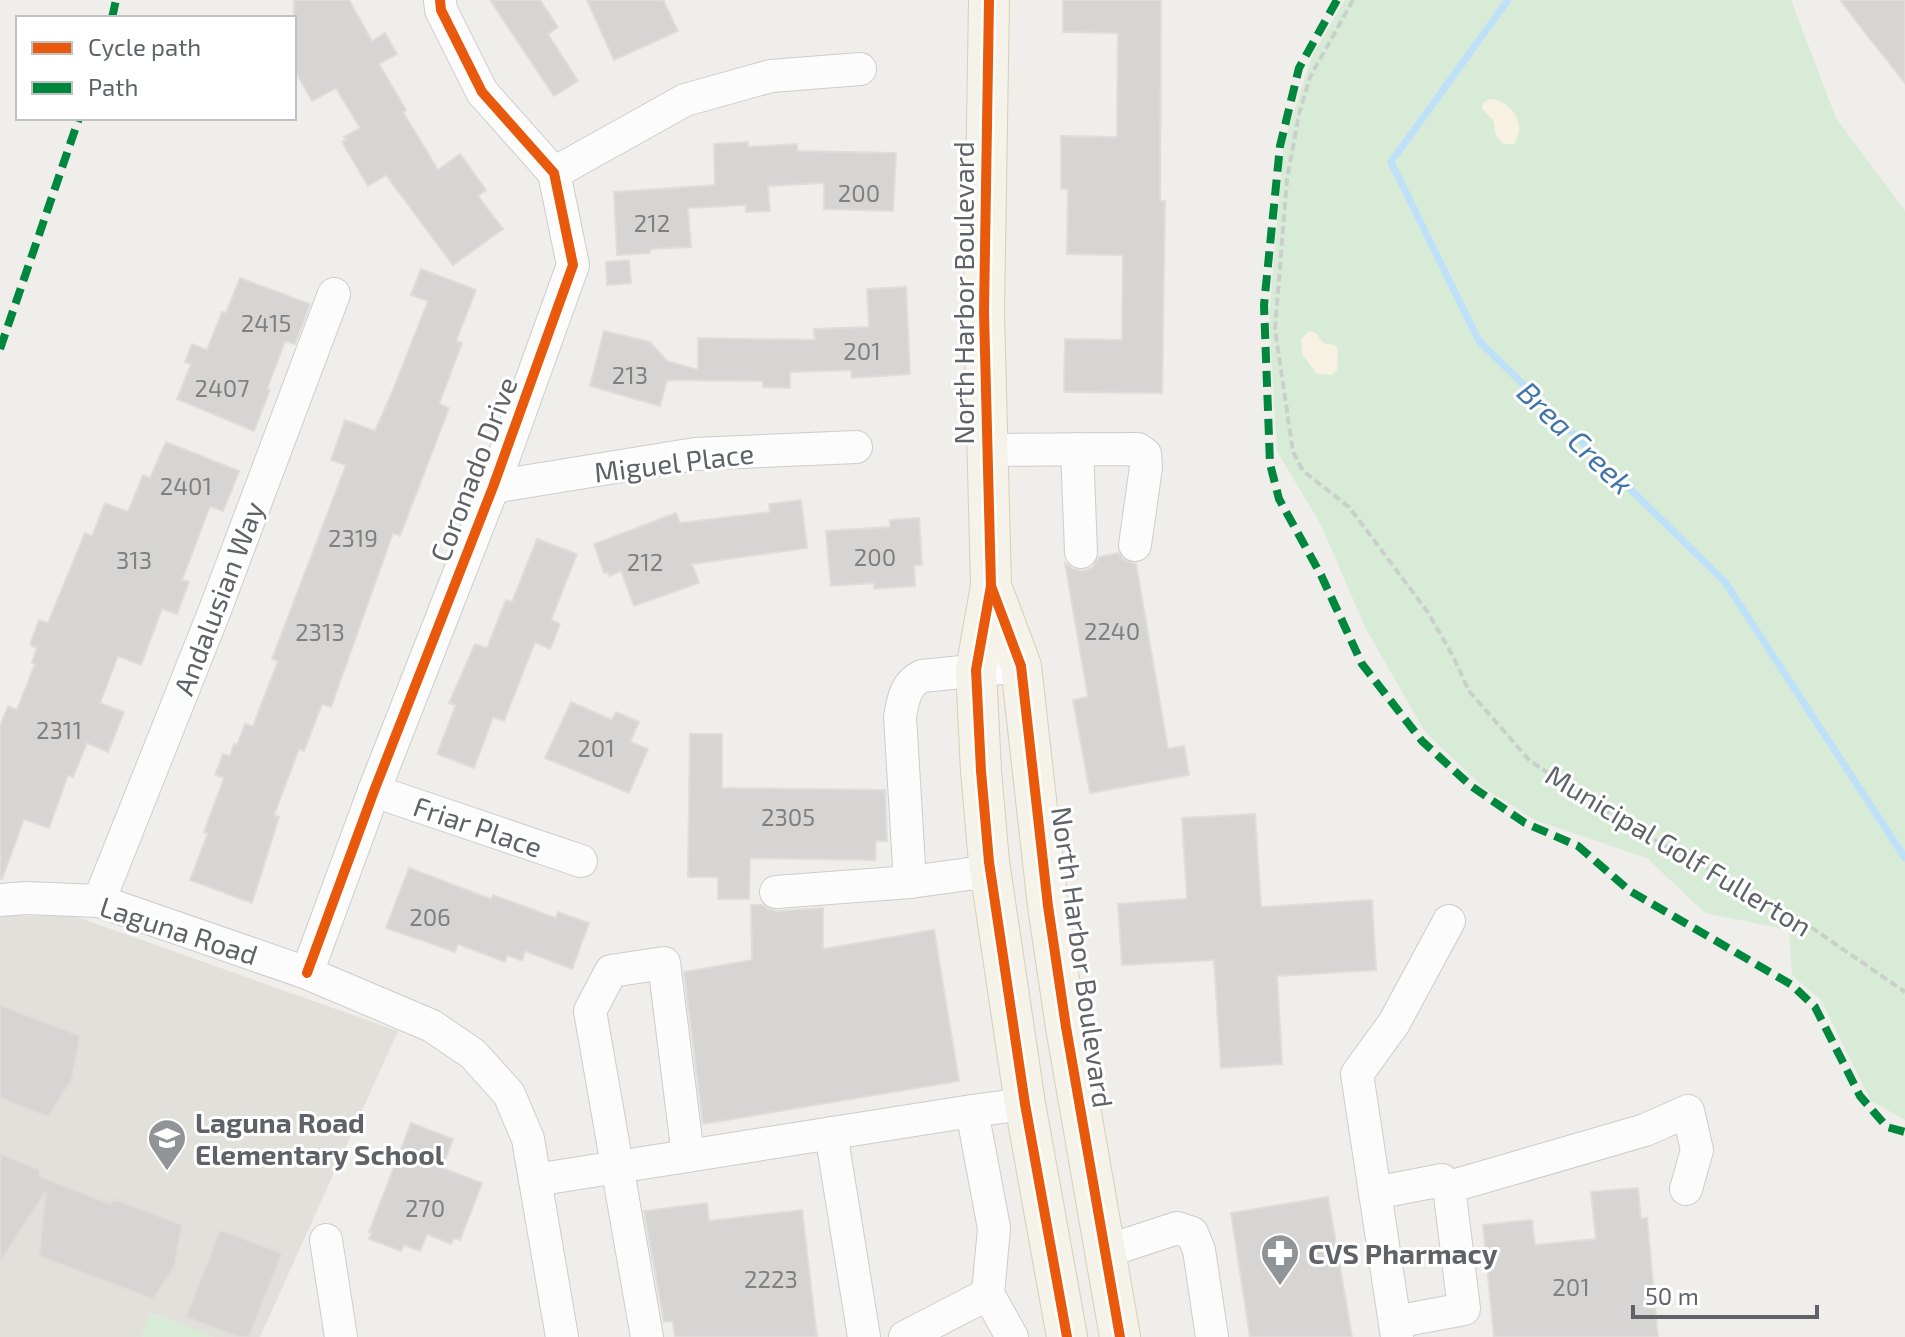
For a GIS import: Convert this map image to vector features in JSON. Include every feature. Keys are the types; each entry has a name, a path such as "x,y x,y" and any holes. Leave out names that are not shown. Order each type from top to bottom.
{"main road":[{"name":"North Harbor Boulevard","path":"989,0 984,312 991,586 976,670 981,771 991,871 1025,1104 1067,1337"},
{"name":"North Harbor Boulevard","path":"991,586 1021,666 1048,906 1120,1337"}],"street":[{"name":"Coronado Drive","path":"307,973 374,791 493,487 573,265 554,173 482,92 441,10 440,0"},
{"path":"554,173 685,100 771,76 860,69"},
{"name":"Andalusian Way","path":"99,901 215,610 334,294"},
{"name":"Miguel Place","path":"493,487 695,454 856,447"},
{"path":"1077,449 1081,552"},
{"path":"987,450 1138,449 1145,454 1146,467 1135,545"},
{"path":"910,882 900,717 906,692 922,676 1021,666"},
{"name":"Friar Place","path":"374,791 581,861"},
{"path":"776,892 910,882 991,871"},
{"name":"Laguna Road","path":"0,900 99,901 307,973 432,1026 473,1054 509,1094 528,1139 562,1337"},
{"path":"1375,1193 1442,1180 1449,1187 1464,1309 1396,1330 1375,1193 1357,1074 1394,1023 1449,921"},
{"path":"647,1337 590,1011 611,971 664,963 688,1156"},
{"path":"535,1180 1025,1104"},
{"path":"972,1111 994,1228 988,1294 1012,1337"},
{"path":"1449,1187 1645,1130 1688,1111 1697,1150 1686,1189"},
{"path":"831,1133 864,1337"},
{"path":"1107,1251 1177,1228 1192,1233 1199,1250 1212,1337"},
{"path":"326,1240 341,1337"},
{"path":"905,1337 988,1294"}],"shaded area":[{"name":"Laguna Road Elementary School","path":"0,916 74,916 398,1031 260,1337 214,1337 151,1313 141,1337 0,1337"}],"green space":[{"path":"1345,0 1791,0 1836,118 1905,211 1905,1120 1871,1101 1821,1000 1792,975 1789,930 1705,913 1647,858 1535,820 1484,788 1425,732 1366,629 1321,525 1277,451 1269,318 1284,142 1312,56"},
{"path":"150,1313 214,1337 141,1337"}],"sand":[{"path":"1489,99 1505,104 1515,115 1519,129 1514,144 1504,144 1496,136 1493,120 1482,109 1483,103"},
{"path":"1309,331 1316,333 1323,343 1335,345 1338,350 1337,370 1332,375 1317,374 1302,354 1301,339"}],"building":[{"path":"294,0 349,0 372,41 385,33 397,54 379,64 406,110 403,112 438,170 460,154 486,190 478,196 503,229 453,265 386,175 368,186 342,142 346,140 344,137 360,128 336,88 312,101 296,73"},
{"path":"490,0 540,0 558,27 548,34 578,81 554,96"},
{"path":"587,0 663,0 678,31 614,60"},
{"path":"1063,0 1161,0 1160,201 1165,201 1162,393 1064,392 1065,339 1122,340 1123,255 1067,254 1068,189 1061,189 1061,136 1117,137 1118,33 1063,32"},
{"path":"1840,0 1905,0 1905,83 1870,39"},
{"path":"748,142 748,147 797,144 797,151 896,153 893,211 824,209 824,183 768,186 770,211 746,212 746,205 688,208 691,247 650,249 650,253 617,255 614,192 715,185 714,144"},
{"path":"629,260 631,283 607,285 606,262"},
{"path":"421,269 476,290 456,341 462,343 439,404 449,408 400,536 393,533 331,707 322,704 304,751 299,749 274,815 279,817 252,903 190,880 224,778 215,775 223,754 230,756 234,744 237,745 245,724 253,726 278,661 272,659 346,465 331,460 345,420 375,431 393,390 428,301 411,295"},
{"path":"240,278 310,304 295,344 285,341 254,431 177,399 191,364 185,362 192,344 207,350"},
{"path":"906,287 910,374 852,378 851,370 790,372 790,388 763,387 763,381 667,380 660,406 590,386 604,331 650,342 667,361 698,370 698,338 815,340 814,329 869,327 867,289"},
{"path":"166,442 239,471 223,511 210,506 182,580 189,582 177,614 162,609 141,665 118,656 100,703 124,712 108,752 87,743 73,777 68,775 49,828 24,819 0,879 0,726 8,706 17,710 35,664 32,663 37,648 30,645 39,620 48,623 85,533 92,536 105,503 128,512 143,475 150,478"},
{"path":"801,500 807,548 692,564 699,583 634,606 621,571 609,576 608,572 604,573 594,544 676,513 680,523 770,512 769,504"},
{"path":"919,518 922,565 914,565 915,586 874,589 874,583 831,586 826,531 890,527 890,520"},
{"path":"537,539 577,554 551,620 560,624 550,649 535,642 504,721 493,717 474,768 437,754 456,705 449,703 475,644 487,648 506,600 512,602"},
{"path":"1118,553 1124,560 1136,564 1168,749 1184,746 1189,775 1090,793 1073,700 1088,697 1065,563 1082,571 1092,568 1099,557"},
{"path":"571,702 612,720 616,712 639,722 630,742 648,749 629,793 545,758"},
{"path":"690,734 722,734 722,788 885,790 887,841 876,841 875,860 750,858 749,899 718,899 718,877 688,877"},
{"path":"1255,814 1261,907 1372,900 1376,970 1277,976 1282,1064 1221,1068 1214,960 1122,965 1118,904 1187,899 1182,818"},
{"path":"409,868 491,899 493,895 556,918 558,912 589,923 572,969 525,951 522,961 507,955 505,962 458,944 455,952 386,928"},
{"path":"751,905 762,905 777,911 823,908 823,949 934,930 959,1081 703,1124 684,972 752,960"},
{"path":"0,1005 80,1036 72,1079 48,1117 0,1098"},
{"path":"411,1123 453,1139 442,1168 482,1183 460,1240 454,1238 451,1244 427,1234 420,1251 404,1245 401,1251 369,1239 372,1232 369,1232"},
{"path":"0,1154 40,1170 39,1176 110,1204 114,1199 182,1225 174,1267 153,1299 39,1256 46,1191 0,1262"},
{"path":"1638,1188 1641,1219 1647,1218 1658,1337 1494,1337 1483,1225 1532,1220 1535,1245 1596,1239 1591,1192"},
{"path":"1328,1197 1352,1337 1250,1337 1231,1213"},
{"path":"707,1203 709,1221 802,1210 817,1337 675,1337 673,1321 664,1322 644,1211"},
{"path":"220,1230 282,1253 249,1337 239,1337 186,1317"}],"waterway":[{"name":"Brea Creek","path":"1508,0 1391,162 1479,341 1725,582 1905,858"}],"marked path":[{"path":"112,16 116,0"},
{"path":"1337,0 1299,68 1280,146 1264,305 1270,464 1279,499 1321,575 1362,664 1422,741 1471,786 1525,823 1578,846 1630,891 1792,985 1815,1007 1860,1096 1887,1127 1905,1132"},
{"path":"0,349 78,120"}],"cycle path":[{"path":"307,973 374,791 493,487 573,265 554,173 482,92 441,10 440,0"},
{"path":"989,0 984,312 991,586 976,670 981,771 989,862 1025,1104 1067,1337"},
{"path":"991,586 1021,666 1048,906 1120,1337"}],"place":[{"name":"Laguna Road Elementary School","path":"167,1172"},
{"name":"CVS Pharmacy","path":"1280,1287"}]}
